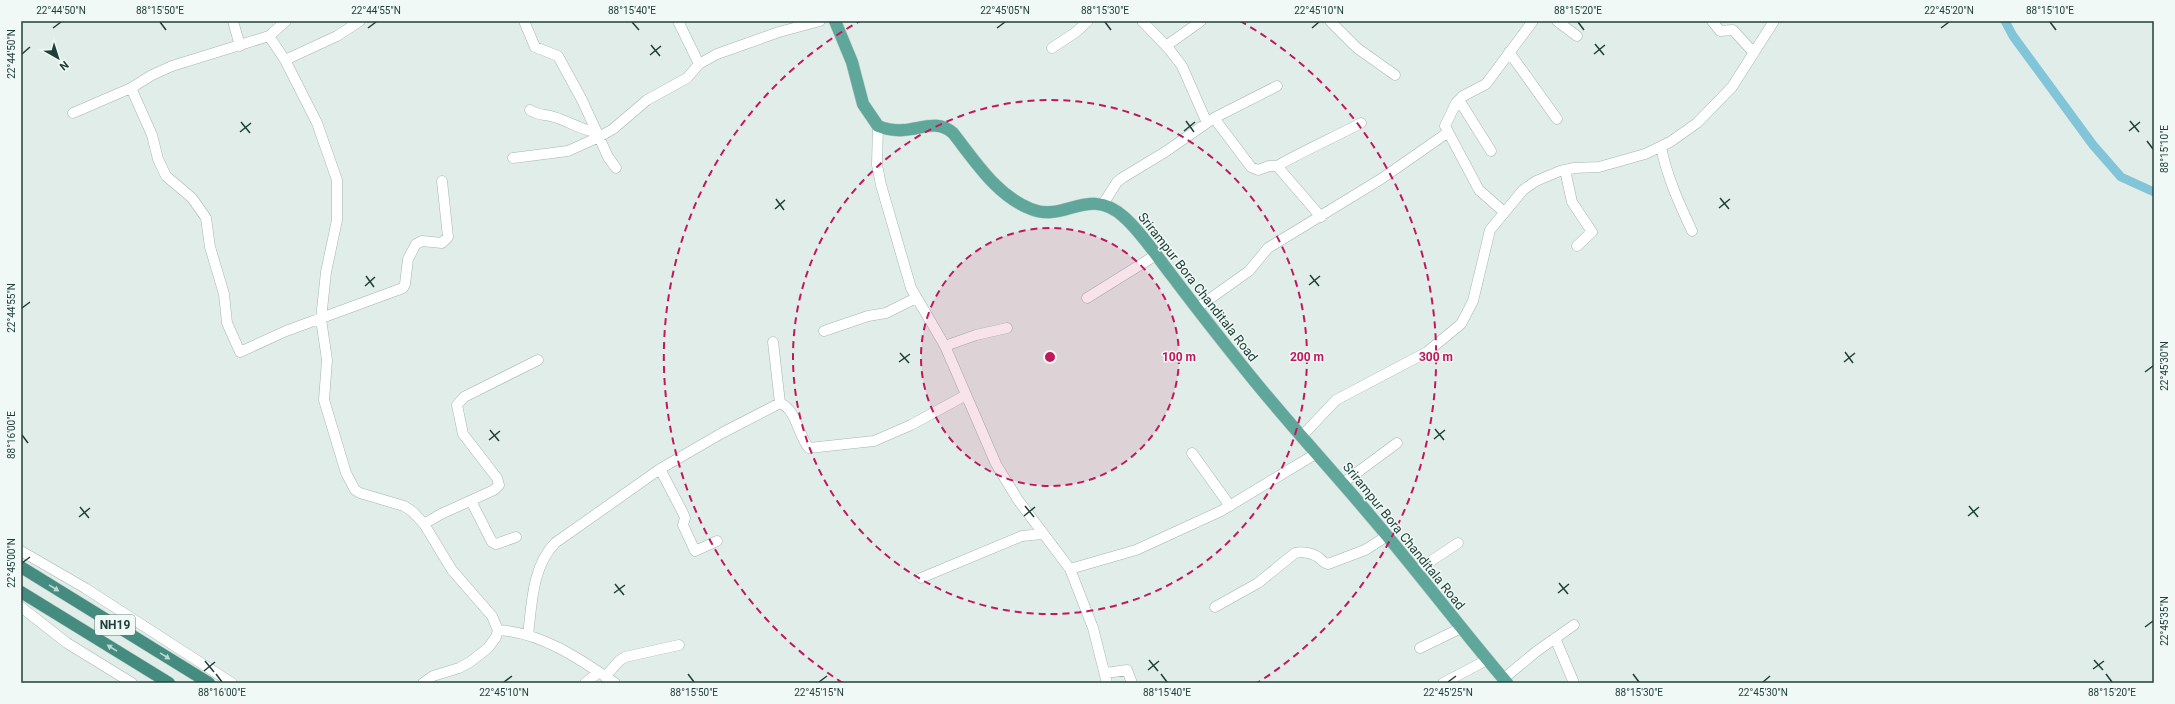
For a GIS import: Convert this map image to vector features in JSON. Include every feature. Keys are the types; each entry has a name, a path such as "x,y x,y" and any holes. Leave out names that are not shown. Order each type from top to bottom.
{"highway":[{"name":"NH19","path":"21,567 209,683"},
{"name":"NH19","path":"21,592 169,683"}],"main road":[{"path":"835,21 852,62 863,104 878,126 896,130 934,125 946,127 953,133 974,160 998,186 1015,201 1032,210 1042,212 1089,203 1103,204"},
{"name":"Srirampur Bora Chanditala Road","path":"1103,204 1124,218 1156,255 1248,374 1343,483 1505,681"}],"street":[{"path":"233,21 240,46"},
{"path":"73,113 131,88 152,75 172,66 269,36 286,21"},
{"path":"285,60 337,36 360,21"},
{"path":"524,21 535,47 558,56 582,100 608,157 616,168"},
{"path":"678,21 699,64"},
{"path":"513,158 568,151 597,134 614,129 646,100 687,78 699,64 724,51 820,21"},
{"path":"1052,48 1076,32 1088,21"},
{"path":"1142,21 1166,46 1182,66 1210,120 1253,169 1258,170 1269,166 1278,166 1306,149 1334,139 1361,123"},
{"path":"1166,46 1202,21"},
{"path":"1330,21 1357,48 1395,75"},
{"path":"1504,212 1479,190 1447,133 1445,126 1448,117 1459,100 1486,84 1533,21"},
{"path":"1557,21 1576,36"},
{"path":"1712,21 1720,31 1733,30 1754,53"},
{"path":"1302,436 1336,400 1427,352 1461,324 1473,301 1490,230 1523,190 1548,175 1565,170 1599,167 1645,154 1661,147 1697,123 1717,104 1732,86 1774,21"},
{"path":"269,36 285,60 317,123 337,180 337,220 326,272 321,319 327,360 324,400 350,480 360,493 404,506 424,524 452,570 492,616 498,630 496,637 488,648 470,662 459,668 433,676 424,683"},
{"path":"1509,52 1557,119"},
{"path":"1103,204 1117,182 1122,178 1165,152 1210,120 1277,86"},
{"path":"131,88 152,135 158,160 166,176 192,198 206,218 210,247 224,294 227,323 239,352 244,352 286,331 400,290 405,286 408,260 416,244 422,241 442,243 447,240 448,234 442,181"},
{"path":"1459,100 1491,151"},
{"path":"530,110 540,116 553,117 576,128 597,134"},
{"path":"878,126 877,165 881,185 896,234 903,267 916,298 945,346 996,464 1018,500 1042,534 1070,569 1089,615 1107,678 1127,670 1132,683"},
{"path":"1197,308 1249,271 1268,248 1381,179 1447,133"},
{"path":"1661,147 1665,168 1673,190 1692,231"},
{"path":"1278,166 1321,217"},
{"path":"1565,170 1572,202 1592,232 1577,246"},
{"path":"1087,298 1156,255"},
{"path":"824,331 868,316 886,314 916,298"},
{"path":"945,346 976,335 1007,328"},
{"path":"773,342 780,403"},
{"path":"424,524 441,514 497,488 499,481 463,434 458,409 459,402 464,397 538,360"},
{"path":"780,403 786,406 792,415 805,443 809,448 812,448 836,444 864,443 874,441 911,425 966,395"},
{"path":"528,635 539,564 546,552 555,543 660,469 722,433 780,403"},
{"path":"1343,483 1397,443"},
{"path":"1192,453 1230,506"},
{"path":"1070,569 1136,550 1230,506 1317,453"},
{"path":"660,469 683,513 685,518 684,525 695,552 717,541"},
{"path":"470,501 492,542 496,544 516,537"},
{"path":"921,578 1022,536 1042,534"},
{"path":"1215,607 1258,583 1295,552 1316,556 1324,563 1328,564 1364,550 1387,536"},
{"path":"1416,571 1458,543"},
{"path":"21,551 85,588 232,683"},
{"path":"21,607 67,642 132,683"},
{"path":"1505,681 1555,638 1574,625"},
{"path":"1420,648 1461,628"},
{"path":"498,630 528,635 556,646 615,683"},
{"path":"1555,638 1574,683"},
{"path":"585,683 602,675 626,657 679,645"},
{"path":"1443,683 1487,660"}],"waterway":[{"path":"2005,21 2013,36 2093,145 2121,177 2154,192"}]}
